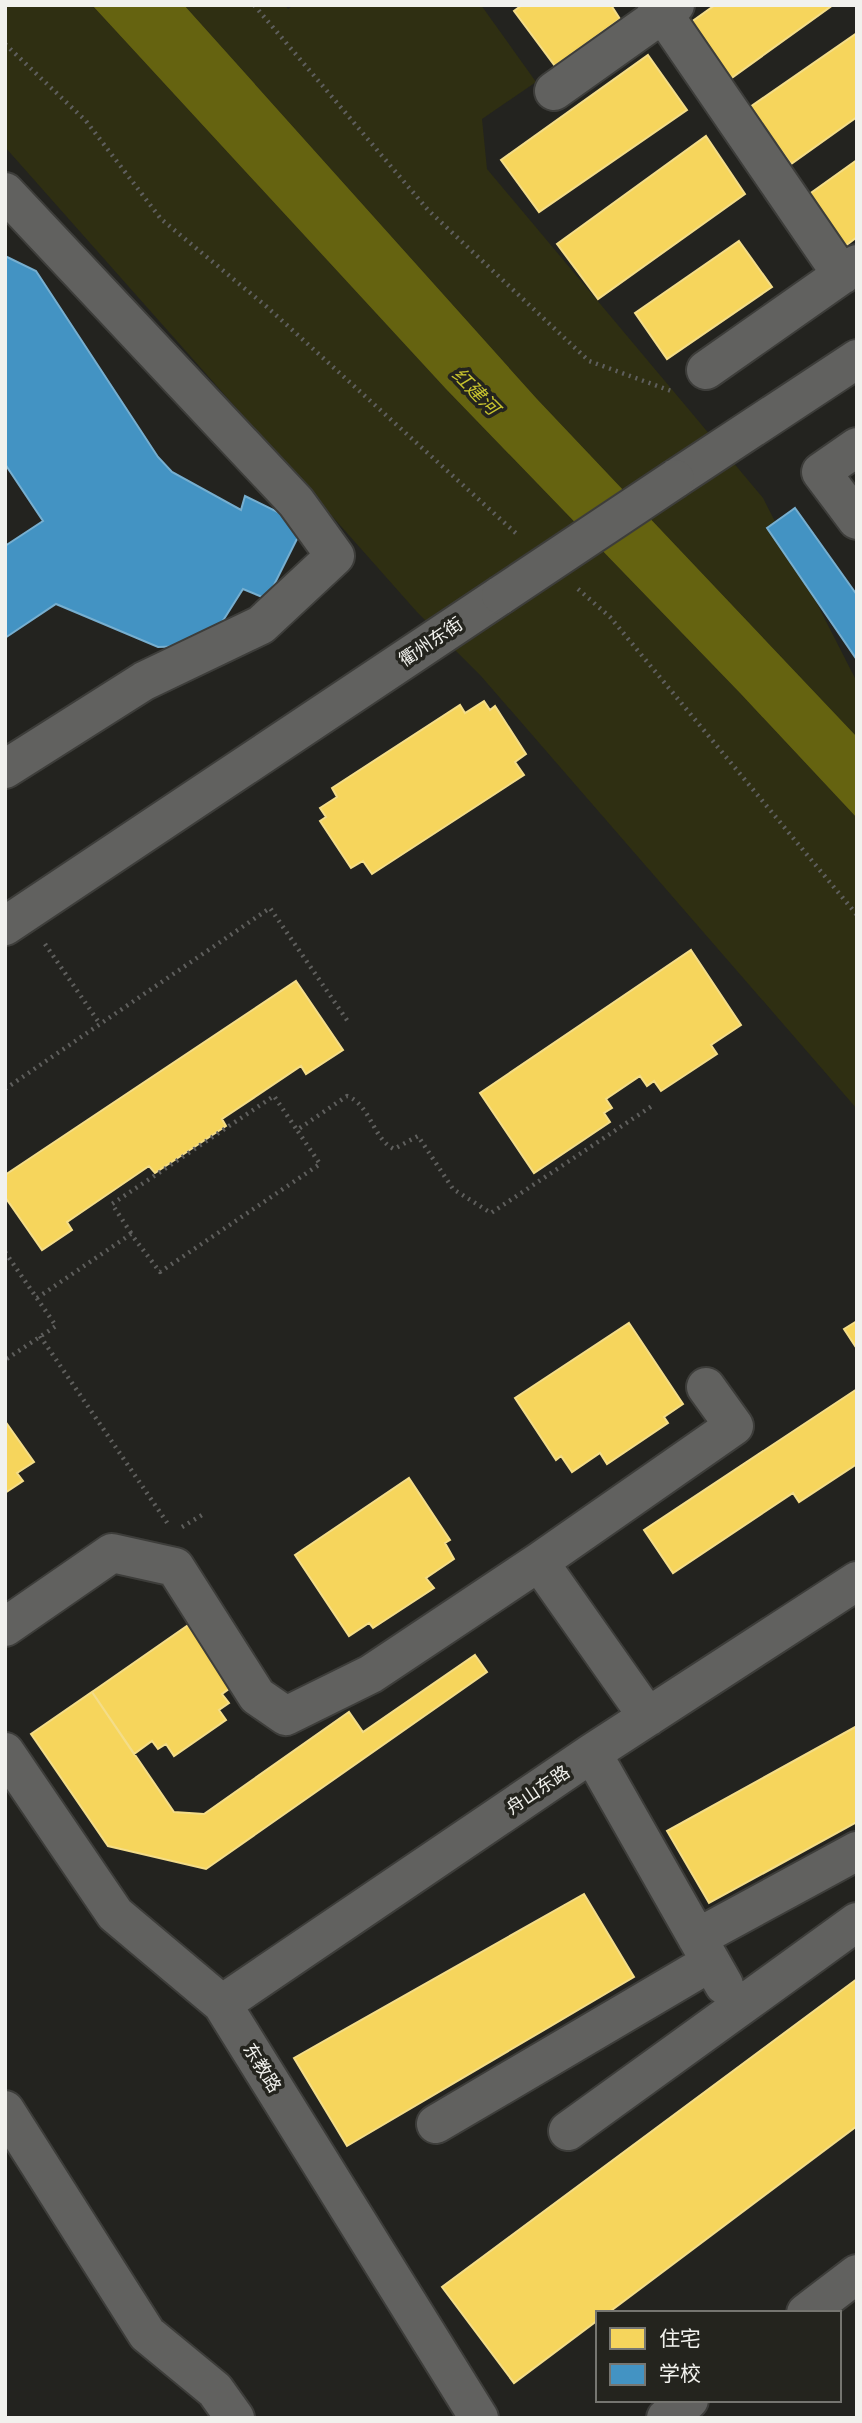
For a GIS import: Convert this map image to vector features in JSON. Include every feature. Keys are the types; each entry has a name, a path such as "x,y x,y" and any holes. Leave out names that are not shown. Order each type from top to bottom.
{"street":[{"path":"554,92 665,8 849,270 706,370"},
{"path":"5,192 296,502 335,556 261,625 144,681 5,769"},
{"name":"衢州东街","path":"15,920 857,359"},
{"path":"857,447 821,472 857,520"},
{"path":"5,1627 112,1553 175,1567 257,1696 286,1716 371,1674 539,1562 733,1426 706,1387"},
{"path":"539,1562 648,1717"},
{"name":"舟山东路","path":"222,2004 592,1754 857,1581"},
{"name":"东教路","path":"5,1752 115,1914 222,2004 479,2418"},
{"path":"592,1754 737,2008"},
{"path":"436,2124 857,1851"},
{"path":"568,2131 857,1922"},
{"path":"5,2110 147,2334 215,2390 236,2418"},
{"path":"809,2311 857,2274"},
{"path":"666,2418 687,2402"}],"path":[{"path":"254,5 428,210 589,361 681,395 706,370"},
{"path":"5,44 86,121 161,219 267,307 529,545"},
{"path":"570,581 610,617 857,915"},
{"path":"5,1089 270,908 349,1023"},
{"path":"15,920 100,1024"},
{"path":"274,1096 297,1130 320,1164 160,1272 112,1204 274,1096"},
{"path":"297,1130 347,1097 358,1100 385,1144 394,1149 418,1136 453,1189 491,1213 655,1104"},
{"path":"37,1298 131,1234"},
{"path":"5,1252 56,1326 5,1360"},
{"path":"40,1336 173,1532 202,1515"}],"shaded area":[{"path":"5,5 92,5 446,389 857,818 857,1109 481,676 417,612 5,147"},
{"path":"184,5 285,5 288,9 294,5 481,5 536,82 482,119 487,169 763,498 857,682 857,737 537,399"}],"water":[{"name":"红建河","path":"92,5 184,5 537,399 857,737 857,818 446,389"}],"building: 住宅":[{"path":"522,5 611,5 620,19 555,66 514,11"},
{"path":"715,5 833,5 726,82 687,25"},
{"path":"857,33 857,117 791,164 750,107"},
{"path":"648,55 687,110 539,212 501,160"},
{"path":"706,136 745,194 598,299 557,244"},
{"path":"857,160 857,237 844,247 808,195"},
{"path":"739,241 772,287 667,359 635,313"},
{"path":"484,701 490,710 495,706 526,754 515,762 524,775 372,874 363,861 351,868 320,821 326,817 320,808 337,797 332,788 460,705 465,713"},
{"path":"691,950 741,1025 711,1045 717,1054 661,1091 654,1081 647,1086 640,1076 606,1099 612,1108 604,1113 610,1122 534,1173 480,1093"},
{"path":"296,981 343,1050 306,1074 301,1066 222,1119 226,1126 155,1173 149,1166 67,1222 72,1230 42,1250 5,1197 5,1175"},
{"path":"857,1321 857,1349 844,1329"},
{"path":"629,1323 683,1404 664,1417 668,1423 607,1464 600,1453 572,1472 561,1456 556,1460 515,1398"},
{"path":"857,1389 857,1464 799,1502 793,1493 673,1573 644,1530"},
{"path":"5,1421 34,1462 17,1473 23,1481 5,1493"},
{"path":"409,1478 450,1540 445,1543 454,1559 426,1578 434,1588 373,1628 369,1623 349,1636 295,1555"},
{"path":"197,1619 240,1681 222,1694 229,1703 219,1710 226,1720 174,1756 166,1744 158,1749 152,1741 134,1754 92,1692"},
{"path":"475,1655 487,1672 206,1869 108,1846 31,1734 92,1692 174,1812 204,1814 349,1712 363,1732"},
{"path":"857,1726 857,1822 709,1903 667,1831"},
{"path":"584,1894 634,1977 347,2146 294,2058"},
{"path":"857,1979 857,2126 611,2311 596,2311 596,2322 514,2383 442,2287"}],"building: 学校":[{"path":"5,256 36,271 158,457 172,472 241,510 245,496 304,525 267,599 243,589 212,638 188,646 158,647 56,604 5,638 5,546 43,521 5,464"},
{"path":"795,508 857,595 857,660 767,528"}]}
